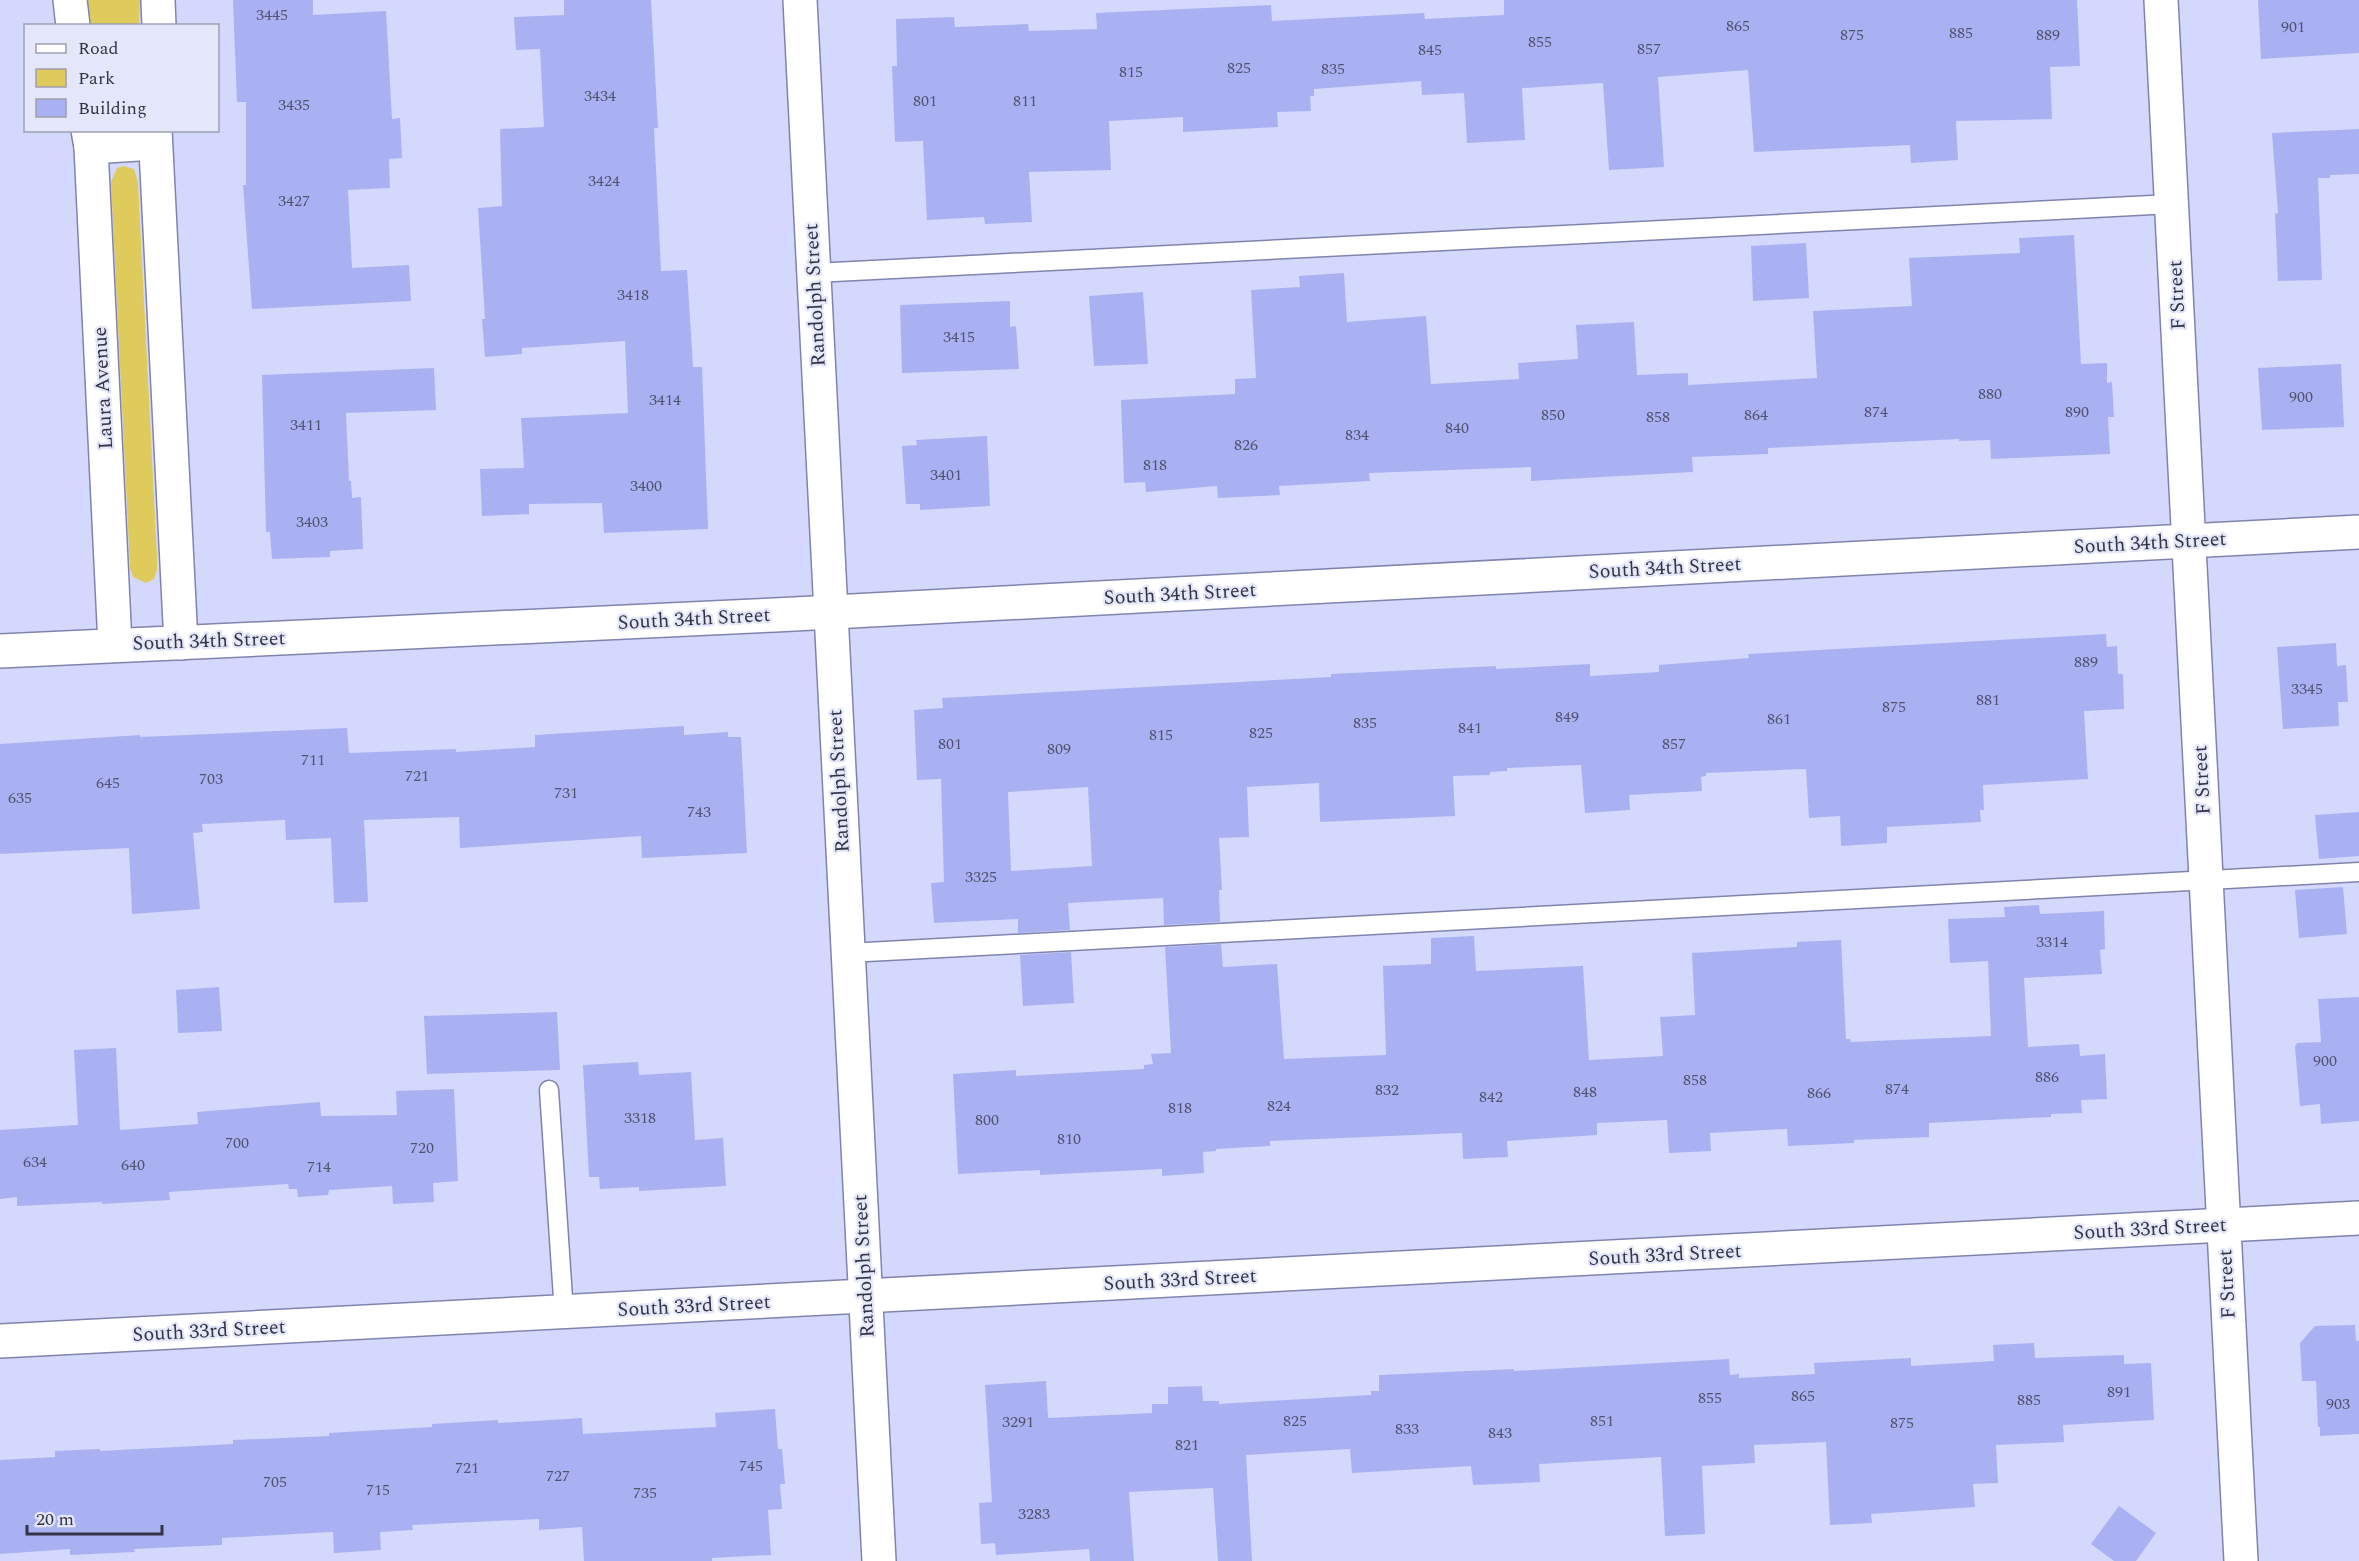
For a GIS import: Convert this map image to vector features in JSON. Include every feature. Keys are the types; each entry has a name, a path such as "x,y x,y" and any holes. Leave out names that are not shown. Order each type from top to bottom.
{"street":[{"path":"70,0 73,24"},
{"path":"158,0 159,24"},
{"name":"Randolph Street","path":"800,0 879,1561"},
{"name":"F Street","path":"2162,0 2241,1561"},
{"path":"89,139 155,137 181,643"},
{"name":"Laura Avenue","path":"89,139 115,645"},
{"name":"South 34th Street","path":"0,651 831,612 2359,532"},
{"name":"South 33rd Street","path":"0,1341 2359,1218"}],"lane":[{"path":"814,273 2172,204"},
{"path":"848,953 2359,872"},
{"path":"549,1090 564,1313"}],"green space":[{"path":"85,0 140,0 139,24 88,24"},
{"path":"123,166 134,169 138,182 157,557 154,579 146,583 133,577 130,568 111,182 117,168"}],"building":[{"path":"233,0 313,0 313,15 386,11 392,119 400,118 402,158 389,159 390,188 348,190 352,268 409,265 411,301 252,309 243,185 246,185 246,102 237,102"},
{"path":"564,0 651,0 658,128 654,128 661,271 687,270 693,367 702,367 708,529 604,533 602,503 529,504 529,514 482,516 480,469 524,468 521,418 628,413 625,341 522,348 522,354 485,357 478,208 502,206 500,129 544,127 540,49 516,50 514,17 564,15"},
{"path":"1504,0 2077,0 2080,66 2050,67 2052,119 1956,121 1958,160 1911,163 1910,145 1754,152 1748,70 1658,77 1664,167 1609,170 1603,83 1522,88 1525,140 1467,143 1464,93 1422,95 1421,81 1314,89 1314,96 1310,96 1311,111 1277,112 1278,127 1183,132 1183,117 1109,121 1111,170 1029,172 1032,222 985,224 984,217 927,220 923,141 895,142 892,66 897,66 896,19 954,17 955,27 1028,24 1029,31 1097,29 1096,13 1271,5 1272,21 1424,13 1425,19 1504,15"},
{"path":"2258,0 2359,0 2359,53 2261,59"},
{"path":"2359,129 2359,174 2330,175 2330,178 2318,178 2322,280 2278,281 2275,214 2278,213 2272,133"},
{"path":"2074,235 2081,364 2107,363 2107,383 2112,382 2114,417 2108,417 2110,454 1991,459 1990,440 1959,441 1959,439 1768,448 1768,454 1692,457 1693,472 1531,481 1531,467 1369,473 1370,481 1279,486 1280,495 1218,498 1217,486 1146,492 1145,482 1124,483 1121,400 1235,394 1235,379 1256,378 1251,290 1300,287 1299,276 1344,273 1347,322 1426,316 1431,384 1519,379 1518,363 1578,359 1576,325 1634,322 1637,375 1688,373 1688,385 1817,378 1813,311 1912,306 1909,258 2020,253 2019,238"},
{"path":"1806,243 1809,298 1753,301 1751,246"},
{"path":"1143,292 1148,364 1094,366 1089,296"},
{"path":"1010,301 1010,327 1016,326 1019,369 902,373 900,305"},
{"path":"2341,364 2344,427 2262,430 2258,368"},
{"path":"434,368 436,410 346,413 349,481 351,481 352,498 361,497 363,549 330,551 330,557 272,559 270,532 266,532 262,375"},
{"path":"987,436 990,506 920,510 920,504 906,504 902,446 917,445 916,440"},
{"path":"2106,634 2107,647 2117,646 2118,674 2123,674 2124,709 2084,711 2088,779 1983,785 1984,810 1980,810 1981,822 1887,827 1887,843 1841,846 1840,816 1809,818 1806,769 1706,773 1706,776 1701,777 1702,791 1629,795 1630,810 1585,813 1581,765 1507,768 1507,771 1490,772 1490,775 1453,776 1455,816 1320,822 1319,783 1247,787 1249,837 1219,838 1222,890 1219,890 1220,922 1164,925 1163,898 1068,903 1070,930 1018,933 1018,919 934,923 931,883 944,882 941,779 917,780 914,710 943,708 942,698 1496,666 1496,669 1590,664 1590,676 1659,672 1659,665 1749,658 1748,654","holes":["1088,787 1092,866 1011,871 1008,792"]},
{"path":"2336,643 2337,666 2346,665 2348,702 2338,702 2339,726 2283,729 2277,647"},
{"path":"684,726 684,735 728,732 728,737 741,737 747,853 642,858 641,836 460,848 459,817 364,820 368,902 334,903 331,838 286,840 285,820 202,824 203,832 193,833 200,909 132,914 129,848 0,854 0,744 140,735 140,737 347,728 349,753 456,749 456,752 535,747 535,735"},
{"path":"2359,812 2359,856 2319,859 2315,815"},
{"path":"2343,887 2347,934 2299,938 2295,890"},
{"path":"2039,905 2040,914 2104,911 2105,949 2100,950 2102,974 2024,978 2028,1047 2079,1044 2080,1056 2105,1054 2107,1099 2081,1100 2082,1113 2051,1114 2051,1117 1929,1123 1929,1137 1854,1140 1854,1143 1788,1146 1787,1129 1710,1133 1711,1151 1669,1153 1667,1120 1597,1123 1597,1135 1507,1141 1508,1157 1463,1159 1462,1133 1270,1141 1270,1146 1216,1149 1216,1151 1203,1152 1204,1173 1162,1176 1162,1169 1040,1175 1040,1170 958,1174 953,1074 1016,1070 1016,1076 1144,1069 1144,1065 1153,1064 1151,1054 1171,1053 1165,947 1221,944 1223,967 1277,964 1284,1059 1386,1055 1383,966 1431,964 1431,938 1474,936 1476,971 1583,966 1589,1060 1663,1056 1660,1017 1695,1015 1692,953 1797,947 1797,942 1841,940 1846,1039 1850,1039 1851,1042 1991,1036 1988,961 1950,963 1948,919 2005,917 2004,907"},
{"path":"1071,952 1074,1003 1023,1006 1020,955"},
{"path":"219,987 222,1031 178,1033 176,990"},
{"path":"2359,997 2359,1121 2321,1124 2320,1104 2300,1106 2295,1047 2297,1043 2321,1042 2318,999"},
{"path":"557,1012 560,1070 427,1074 424,1016"},
{"path":"116,1048 120,1130 198,1124 197,1112 320,1102 321,1116 397,1115 396,1091 454,1089 458,1181 433,1183 434,1202 393,1204 392,1186 329,1190 328,1195 298,1197 297,1189 289,1189 288,1184 169,1192 170,1200 102,1204 102,1202 17,1206 17,1197 0,1199 0,1130 78,1125 74,1050"},
{"path":"638,1062 639,1075 691,1072 695,1140 723,1138 726,1186 639,1191 639,1187 600,1189 599,1177 589,1177 583,1065"},
{"path":"2355,1325 2356,1341 2359,1341 2359,1434 2320,1436 2316,1381 2302,1381 2300,1343 2315,1326"},
{"path":"2034,1343 2035,1358 2124,1355 2124,1364 2151,1363 2154,1420 2063,1425 2064,1442 1996,1445 1998,1483 1973,1484 1975,1507 1871,1514 1872,1523 1830,1525 1826,1442 1754,1445 1755,1463 1702,1466 1705,1534 1665,1536 1661,1457 1539,1464 1540,1482 1473,1485 1471,1466 1352,1473 1350,1449 1246,1455 1252,1561 1218,1561 1213,1488 1129,1492 1134,1561 1090,1561 1089,1549 996,1555 995,1543 981,1544 979,1503 992,1502 985,1385 1046,1381 1048,1418 1152,1413 1152,1404 1168,1404 1168,1387 1202,1386 1203,1401 1219,1401 1219,1404 1371,1395 1371,1391 1379,1391 1379,1375 1514,1369 1514,1371 1729,1359 1730,1375 1739,1374 1739,1378 1815,1374 1814,1363 1911,1358 1911,1366 1994,1361 1993,1345"},
{"path":"775,1409 778,1449 782,1449 785,1484 780,1484 782,1509 768,1510 771,1555 712,1558 712,1561 584,1561 582,1527 539,1530 539,1519 412,1525 413,1530 380,1532 381,1550 334,1553 333,1532 222,1538 222,1545 134,1549 135,1552 70,1555 70,1549 0,1554 0,1460 55,1457 55,1451 233,1444 233,1440 329,1436 329,1433 432,1427 432,1424 498,1420 498,1423 582,1418 583,1434 716,1427 715,1413"},
{"path":"2119,1506 2156,1533 2136,1561 2114,1561 2091,1544"}]}
